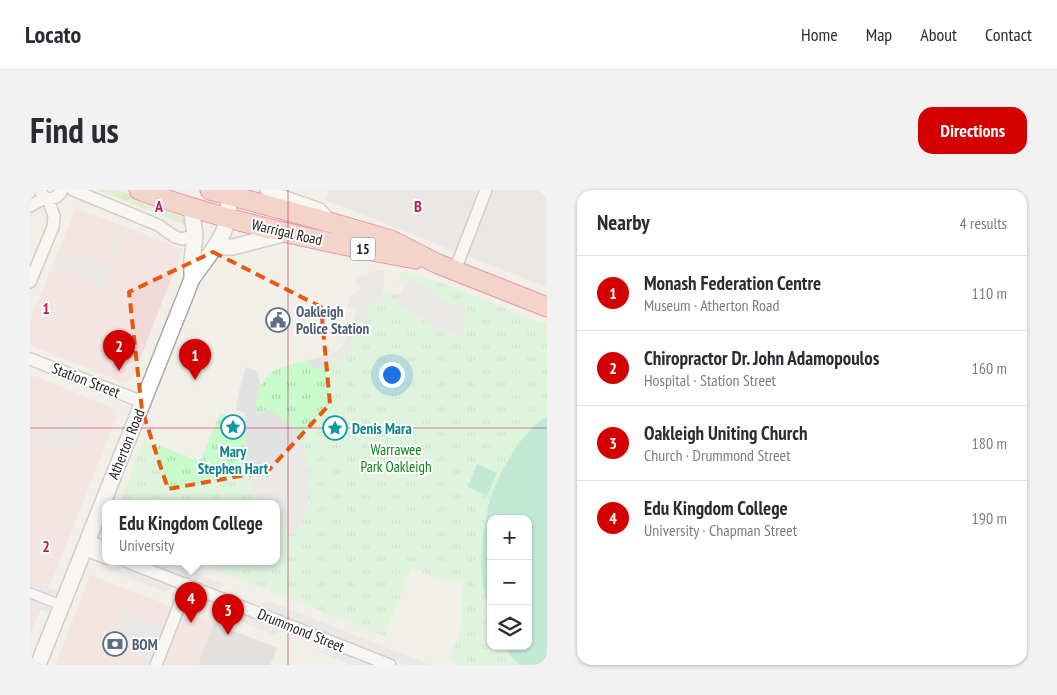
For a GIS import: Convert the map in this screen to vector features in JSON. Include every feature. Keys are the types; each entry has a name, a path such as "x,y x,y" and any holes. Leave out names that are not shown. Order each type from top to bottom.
{"highway":[{"name":"Warrigal Road","path":"139,190 191,208 228,218 288,233 447,267"},
{"name":"Warrigal Road","path":"210,190 390,240 447,267 547,306"}],"street":[{"path":"30,194 36,190"},
{"path":"30,206 44,196 59,195 62,190"},
{"path":"73,190 158,225 175,237 182,239 195,235"},
{"name":"Warrigal Road","path":"266,190 283,193 320,210 332,223"},
{"path":"447,267 486,190"},
{"name":"Atherton Road","path":"103,500 192,279 216,247 226,228 230,208 228,195"},
{"path":"30,282 53,227 54,216 44,196"},
{"name":"Atherton Road","path":"191,208 195,235 192,279"},
{"path":"216,247 233,247 288,233"},
{"name":"Station Street","path":"30,359 143,402"},
{"name":"Atherton Road","path":"38,665 102,502"},
{"path":"85,544 102,547"},
{"path":"85,544 102,555"},
{"name":"Drummond Street","path":"136,565 390,665"},
{"path":"156,665 186,584"},
{"path":"30,593 61,605"}],"highlighted area":[{"path":"213,252 321,307 330,404 268,471 168,489 142,410 129,292"}],"shaded area":[{"path":"329,190 547,190 547,287 325,200"},
{"path":"76,208 183,249 132,379 124,383 30,345 30,320"},
{"path":"121,228 125,230 98,299 91,298 96,283 52,267 58,250 105,267"},
{"path":"376,271 384,271 383,300 374,303 368,309 348,353 330,365 311,369 308,360 330,355 342,346 357,311 347,306 350,297 360,288 355,281 361,276"},
{"path":"409,278 447,302 466,308 464,336 434,328 397,304"},
{"path":"246,367 256,371 261,385 256,400 256,409 259,416 263,408 285,420 296,432 305,450 309,487 306,508 295,536 280,527 280,500 259,500 254,493 245,455 245,413 236,410"},
{"path":"30,374 115,409 117,416 30,636"},
{"path":"63,417 86,426 79,444 70,441 66,453 43,443 52,419 61,422"},
{"path":"120,565 175,586 166,592 108,570"},
{"path":"152,565 175,565 225,585 215,590"},
{"path":"90,575 175,608 167,629 143,665 55,665"},
{"path":"30,580 60,592 51,614 30,605"},
{"path":"269,601 431,665 407,665 258,606"},
{"path":"120,609 167,629 153,665 141,665 148,649 123,638 128,625 116,620"},
{"path":"181,611 214,623 198,665 160,665"},
{"path":"243,613 284,630 273,635 233,618"},
{"path":"214,623 277,648 270,665 198,665"},
{"path":"330,647 376,665 351,665 319,652"}],"green space":[{"path":"98,190 118,190 175,209 188,226"},
{"name":"Warrawee Park Oakleigh","path":"402,271 437,281 547,325 547,665 460,665 449,660 461,628 462,581 442,581 412,568 384,636 205,565 280,565 280,500 121,500 144,439 200,462 220,413 244,422 259,417 256,410 257,395 264,380 270,373 308,360 311,368 330,365 371,305 383,300 384,291 400,295 398,304 429,325 445,332 464,336 466,308 447,302 409,278 405,286 399,282"},
{"path":"547,416 547,665 520,665 507,650 532,650 532,515 487,515 494,487 500,475 513,452 537,423"},
{"path":"477,464 497,473 487,496 468,487"},
{"path":"487,516 487,605 481,568"}],"place":[{"name":"Oakleigh Police Station","path":"278,320"},
{"name":"Chiropractor Dr. John Adamopoulos","path":"119,371"},
{"name":"Monash Federation Centre","path":"195,380"},
{"name":"Mary Stephen Hart","path":"233,427"},
{"name":"Denis Mara","path":"335,428"},
{"name":"Edu Kingdom College","path":"191,623"},
{"name":"Oakleigh Uniting Church","path":"228,635"},
{"name":"BOM","path":"115,644"}]}
